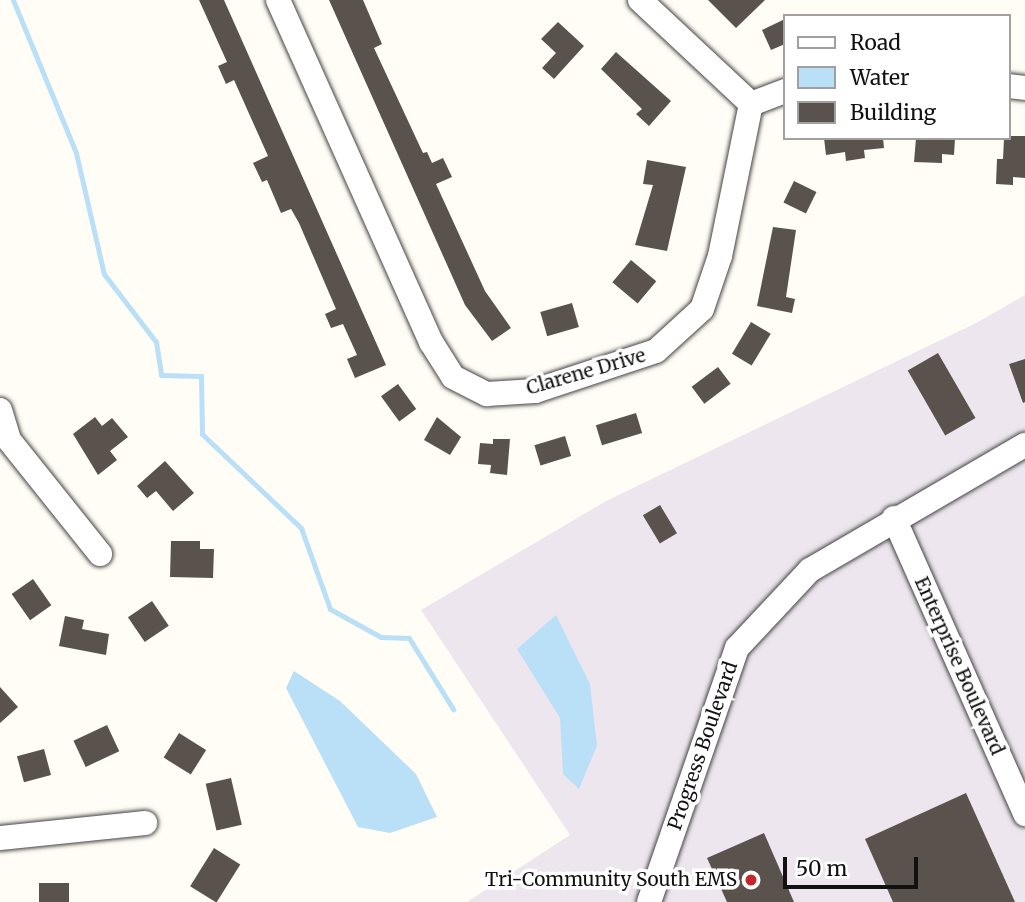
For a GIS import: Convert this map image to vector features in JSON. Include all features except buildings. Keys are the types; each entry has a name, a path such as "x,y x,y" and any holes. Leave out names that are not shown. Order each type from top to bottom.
{"street":[{"name":"Clarene Drive","path":"278,0 431,342 453,377 487,394 535,391 656,351 702,309 720,256 751,104"},
{"path":"640,0 751,104 783,92"},
{"path":"0,410 4,442 100,554"},
{"name":"Progress Boulevard","path":"649,902 737,648 810,570 894,518 1025,445"},
{"name":"Enterprise Boulevard","path":"894,518 1025,814"},
{"path":"0,838 145,823"}],"shaded area":[{"path":"1025,295 1025,902 467,902 570,835 421,610 606,501 976,323"}],"water":[{"path":"556,615 590,684 597,746 579,789 563,774 560,718 517,649"},
{"path":"294,671 340,701 416,774 437,817 390,833 358,827 286,688"}],"waterway":[{"path":"13,0 76,153 104,274 156,342 161,375 201,376 202,434 301,528 330,609 381,637 409,638 453,709"}],"place":[{"name":"Tri-Community South EMS","path":"751,880"}]}
